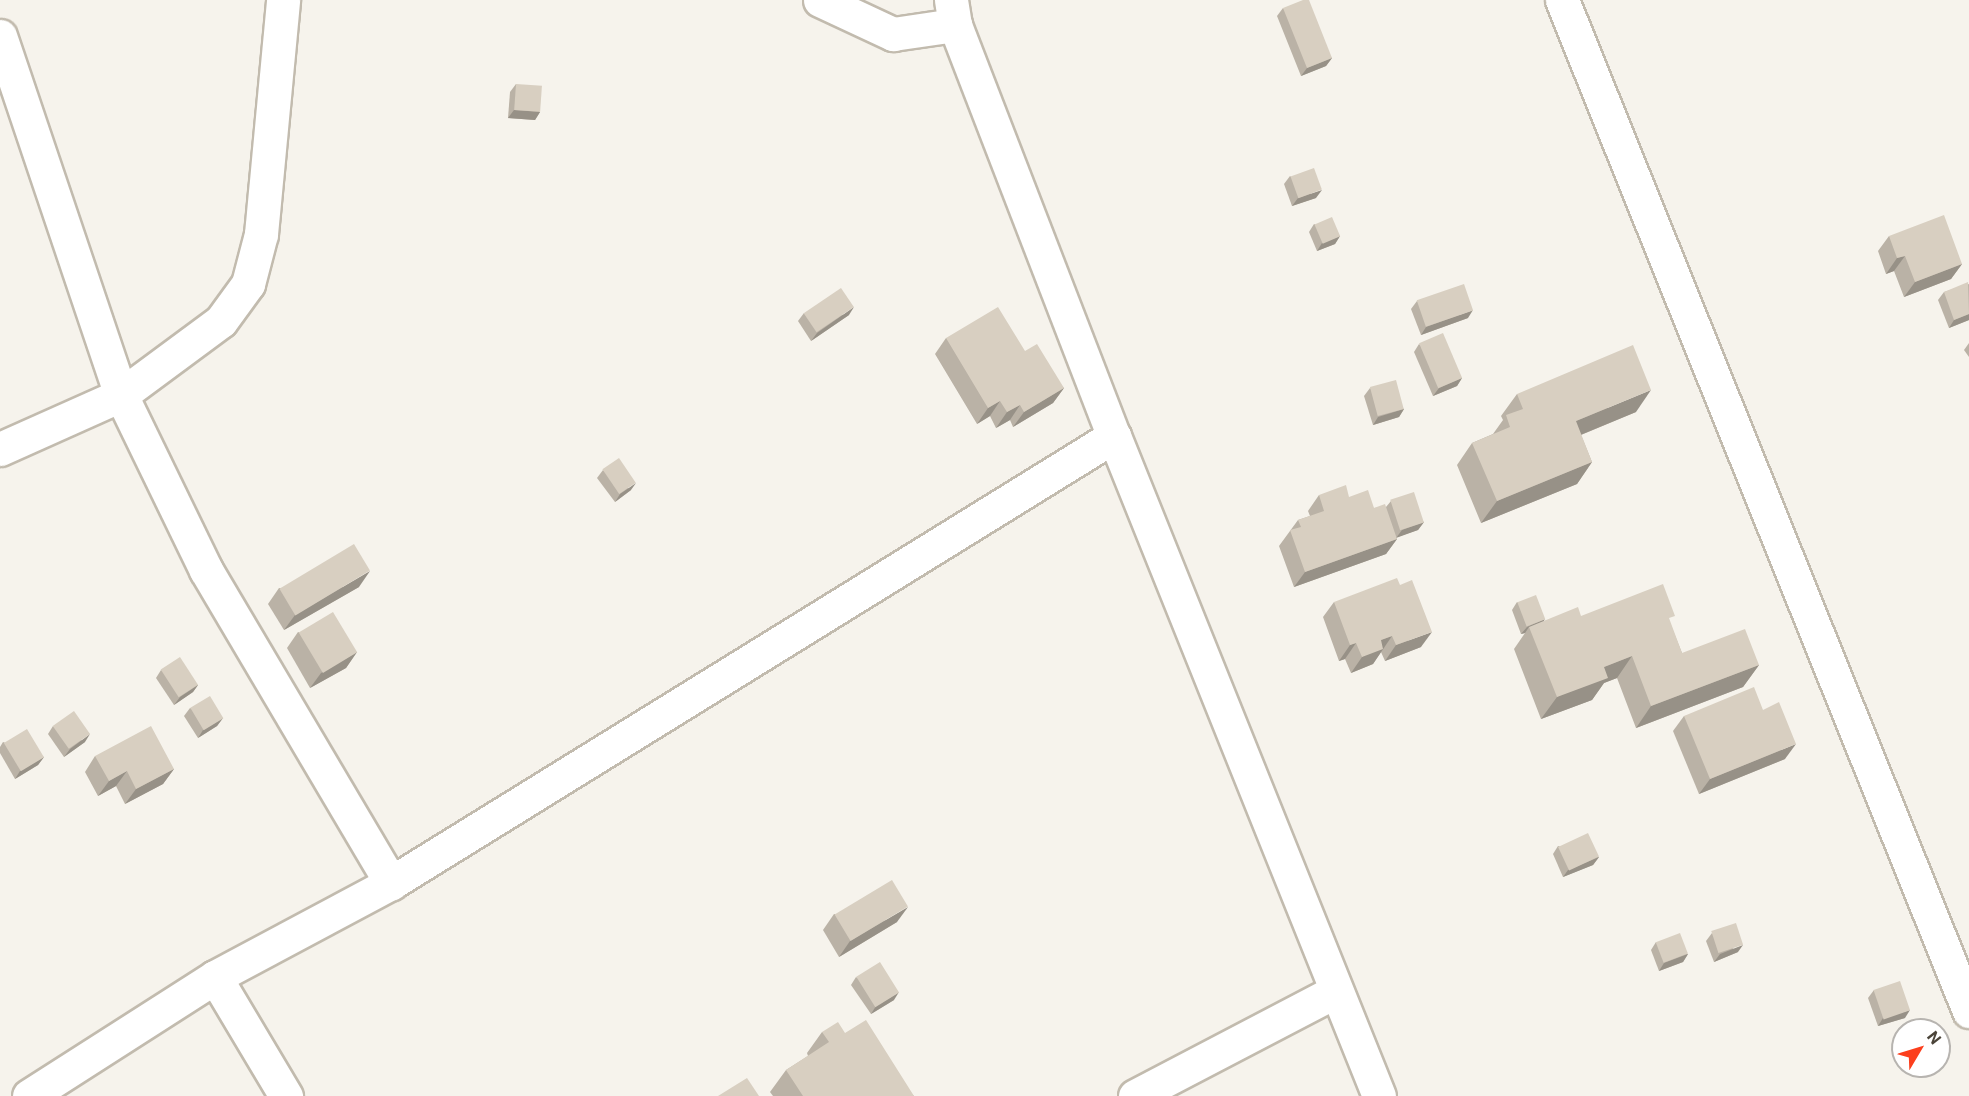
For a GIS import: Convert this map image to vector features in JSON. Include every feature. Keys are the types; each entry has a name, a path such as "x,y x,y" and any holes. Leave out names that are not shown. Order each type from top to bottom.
{"street":[{"path":"0,449 121,395 222,321 248,284 261,234 283,0"},
{"path":"820,0 893,34 953,13 1114,436 1379,1096"},
{"path":"1562,0 1969,1011"},
{"path":"0,36 121,395 206,570 391,884"},
{"path":"29,1096 215,977 391,884 1114,436"},
{"path":"215,977 286,1096"},
{"path":"1135,1096 1336,992"}],"building":[{"path":"1309,0 1332,58 1307,68 1283,8"},
{"path":"516,84 542,86 540,112 514,110"},
{"path":"1314,168 1322,190 1298,198 1291,177"},
{"path":"1944,215 1962,264 1915,282 1905,256 1897,258 1889,236"},
{"path":"1332,217 1340,236 1323,244 1315,224"},
{"path":"1968,282 1969,314 1954,320 1944,292"},
{"path":"1464,284 1473,310 1426,327 1417,300"},
{"path":"841,288 854,307 817,332 804,313"},
{"path":"998,307 1025,351 1037,344 1064,388 1024,412 1020,405 1007,412 1000,401 988,408 946,338"},
{"path":"1443,333 1462,378 1438,388 1419,343"},
{"path":"1633,345 1651,390 1576,421 1592,462 1497,501 1472,443 1510,427 1506,415 1523,409 1517,394"},
{"path":"1396,380 1404,409 1378,416 1370,387"},
{"path":"619,458 636,483 619,494 602,469"},
{"path":"1346,485 1349,497 1368,490 1374,508 1385,504 1397,539 1305,572 1290,530 1301,527 1298,520 1324,511 1319,495"},
{"path":"1414,492 1424,522 1400,530 1390,500"},
{"path":"354,544 370,571 295,615 279,589"},
{"path":"1397,578 1400,585 1412,580 1432,632 1396,645 1392,636 1381,640 1383,649 1362,657 1356,643 1350,645 1334,602"},
{"path":"1663,584 1675,616 1669,618 1682,653 1745,629 1759,665 1651,706 1632,656 1604,667 1608,678 1557,697 1529,627 1578,607 1581,616"},
{"path":"1536,595 1545,619 1527,626 1517,602"},
{"path":"333,612 357,652 323,673 299,633"},
{"path":"180,657 198,685 179,697 161,670"},
{"path":"1754,687 1763,710 1779,702 1796,744 1710,779 1684,716"},
{"path":"210,696 223,718 204,730 190,708"},
{"path":"74,711 90,734 69,749 53,726"},
{"path":"151,726 174,769 136,789 127,771 109,781 95,756"},
{"path":"27,729 44,757 21,771 4,743"},
{"path":"1588,833 1599,857 1569,871 1558,847"},
{"path":"892,880 908,907 851,941 835,915"},
{"path":"1736,923 1743,945 1718,953 1711,931"},
{"path":"1680,933 1688,954 1664,963 1656,942"},
{"path":"880,962 899,993 875,1007 856,977"},
{"path":"1900,981 1910,1010 1884,1019 1874,990"},
{"path":"866,1020 914,1096 803,1096 786,1070 829,1042 822,1032 838,1022 845,1033"},
{"path":"747,1078 759,1096 718,1096"}]}
